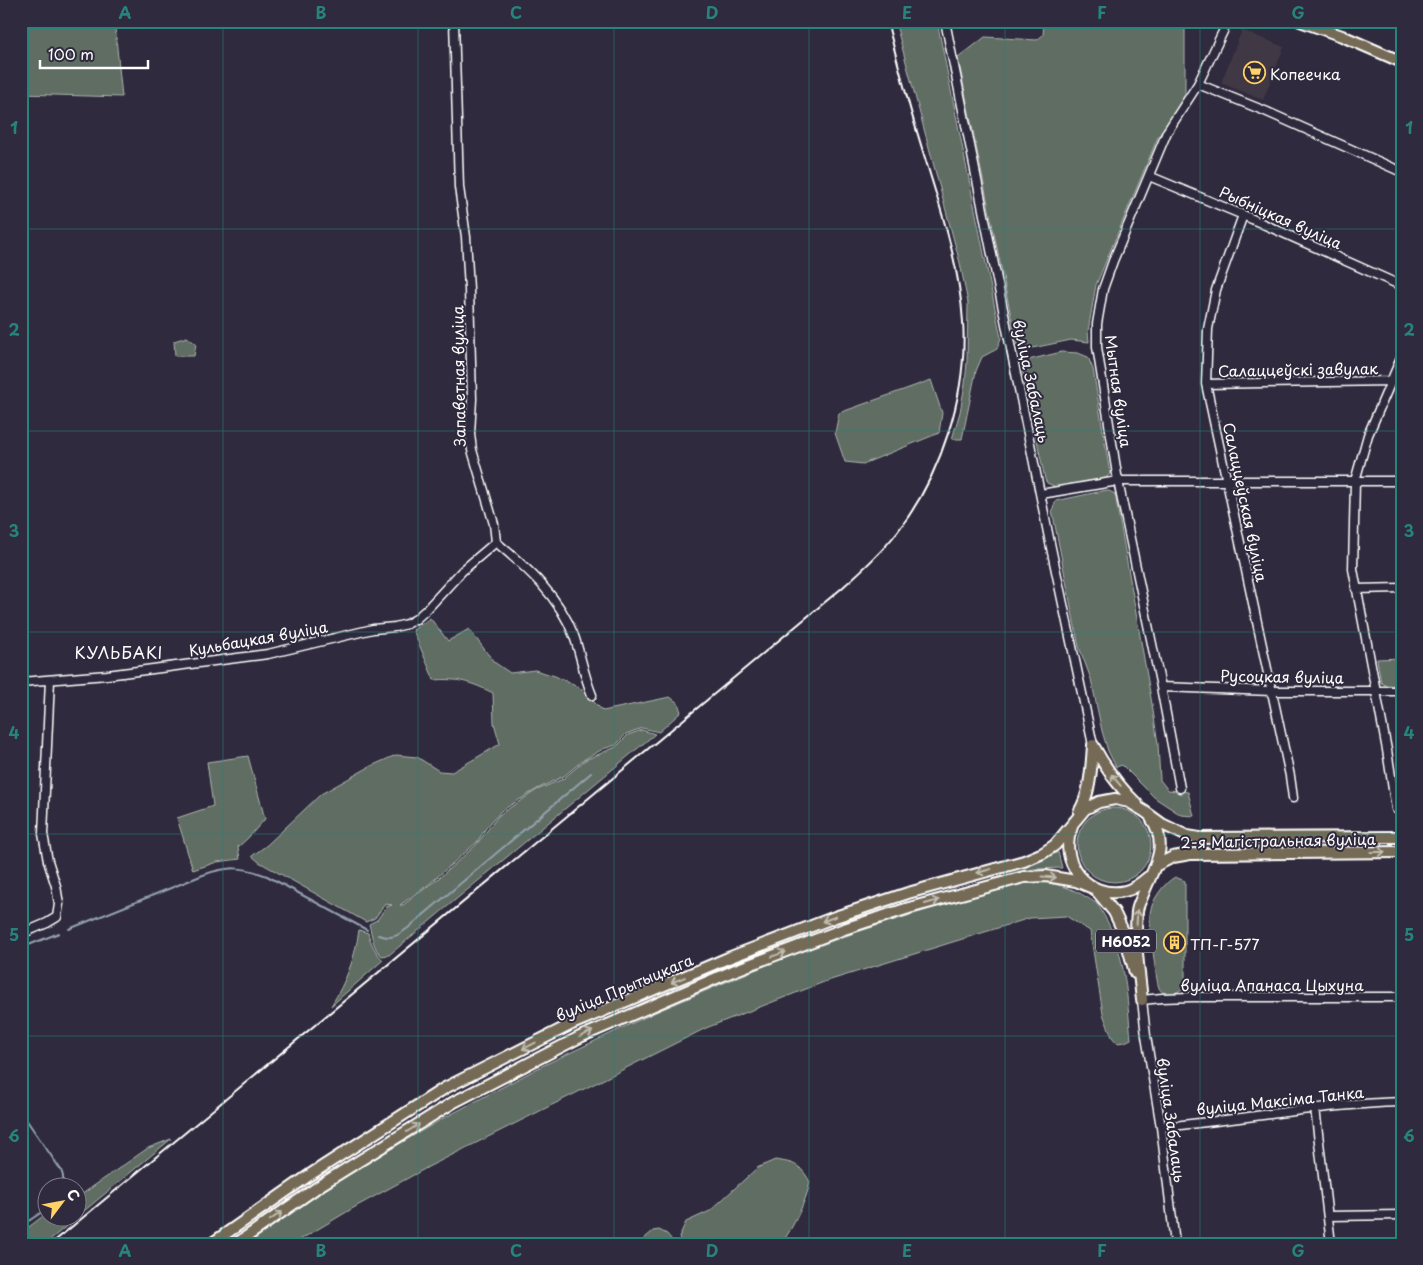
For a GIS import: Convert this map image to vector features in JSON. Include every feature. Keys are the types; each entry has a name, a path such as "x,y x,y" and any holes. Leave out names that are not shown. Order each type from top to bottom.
{"main road":[{"path":"1300,21 1342,36 1402,62"},
{"name":"Н6052","path":"1093,746 1104,767 1152,820 1158,830 1160,853 1157,865 1137,909 1137,942 1142,1000"},
{"name":"Н6052","path":"1093,746 1089,787 1085,802 1069,833 1070,860 1075,872 1084,882 1095,888 1114,912 1124,933 1142,1000"},
{"name":"Н6052","path":"1075,821 1085,809 1099,802 1115,799 1129,802 1144,811"},
{"name":"2-я Магістральная вуліца","path":"1144,811 1162,824 1187,836 1199,838 1402,837"},
{"name":"вуліца Прытыцкага","path":"211,1244 311,1174 445,1088 572,1024 728,958 835,917 908,893 1024,861 1055,845 1075,821"},
{"name":"2-я Магістральная вуліца","path":"1157,865 1173,857 1190,854 1402,852"},
{"path":"1095,888 1110,892 1124,891 1138,886 1149,877 1157,865"},
{"name":"вуліца Прытыцкага","path":"236,1244 322,1184 454,1102 580,1037 733,971 844,929 890,914 1024,877 1046,876 1076,881 1095,888"}],"street":[{"name":"Запаветная вуліца","path":"454,21 459,187 466,237 469,289 472,398 470,434 472,450 494,524 496,542"},
{"name":"вуліца Забалаць","path":"945,21 1093,746"},
{"name":"Мытная вуліца","path":"1180,788 1118,482 1096,347 1097,324 1103,289 1167,132 1198,84 1228,21"},
{"path":"1198,84 1265,111 1402,172"},
{"name":"Рыбніцкая вуліца","path":"1149,176 1243,215 1402,286"},
{"name":"Салаццеўская вуліца","path":"1243,215 1216,290 1208,328 1206,384 1290,776 1293,798"},
{"path":"1396,809 1388,750 1353,569 1355,481 1368,435 1402,356"},
{"name":"Салаццеўскі завулак","path":"1206,384 1391,381"},
{"path":"1041,494 1118,482 1402,481"},
{"name":"Кульбацкая вуліца","path":"21,682 107,675 268,654 373,629 406,624 416,619 427,609 462,571 496,542"},
{"path":"496,542 534,575 559,606 573,635 592,695"},
{"path":"1356,589 1402,588"},
{"path":"21,934 57,917 59,904 43,834 50,680"},
{"name":"Русоцкая вуліца","path":"1161,687 1272,692 1402,691"},
{"name":"вуліца Апанаса Цыхуна","path":"1142,1000 1191,997 1402,997"},
{"name":"вуліца Забалаць","path":"1142,1000 1161,1127 1175,1244"},
{"name":"вуліца Максіма Танка","path":"1161,1127 1315,1108 1380,1102 1402,1102"},
{"path":"1315,1108 1331,1244"},
{"path":"1328,1216 1402,1215"}],"shaded area":[{"path":"1242,30 1284,47 1263,100 1221,83"}],"green space":[{"path":"21,21 112,21 115,28 122,97 21,94"},
{"path":"895,21 937,21 1001,338 997,349 982,357 976,371 962,439 952,439 960,412 965,384 968,303 960,263"},
{"path":"1044,21 1185,21 1185,98 1158,137 1096,285 1088,331 1089,342 1071,340 1023,350 1017,345 958,58 985,37 1037,40 1043,35"},
{"path":"187,337 196,344 194,356 175,356 174,341"},
{"path":"1062,352 1078,353 1088,357 1093,369 1110,474 1106,478 1056,487 1047,483 1045,479 1022,369 1024,363 1028,360"},
{"path":"931,380 942,413 939,433 863,464 845,462 835,433 839,413"},
{"path":"1107,490 1115,494 1152,704 1158,744 1160,780 1168,790 1188,792 1194,816 1181,815 1155,798 1122,765 1116,767 1108,751 1091,679 1079,647 1052,510 1056,501"},
{"path":"430,618 448,641 469,629 494,662 510,673 535,670 555,676 580,688 603,711 670,697 678,703 681,712 659,732 642,728 626,734 616,745 603,749 583,760 564,776 537,789 501,811 477,842 428,885 400,905 403,905 439,878 476,845 499,815 537,790 563,779 585,760 616,747 628,735 642,730 655,734 389,955 382,956 375,946 369,924 377,920 386,907 392,905 385,904 375,918 366,922 259,862 252,856 267,845 321,794 371,766 396,755 417,757 439,771 452,772 500,744 494,723 493,693 464,682 434,680 413,630"},
{"path":"1402,658 1402,669 1396,670 1396,678 1402,678 1402,686 1381,683 1377,659"},
{"path":"248,756 265,819 238,847 240,859 217,862 193,870 177,818 213,806 207,762"},
{"path":"1114,808 1135,814 1145,824 1151,845 1145,866 1135,876 1114,882 1093,876 1083,866 1077,845 1083,824 1093,814"},
{"path":"1058,852 1062,868 1034,869 1005,875 1005,872 1033,864"},
{"path":"1175,877 1185,881 1185,986 1183,989 1168,994 1159,988 1150,914 1159,893"},
{"path":"1034,881 1069,888 1093,901 1100,908 1113,933 1122,962 1131,1039 1117,1043 1112,1037 1103,1014 1090,931 1066,916 1030,918 824,982 706,1028 430,1166 293,1244 245,1244 348,1174 442,1119 542,1066 656,1012 771,963 863,930 968,897"},
{"path":"359,930 368,933 370,941 383,960 331,1006 349,970"},
{"path":"171,1139 88,1208 88,1190 148,1148"},
{"path":"775,1160 796,1165 803,1171 810,1182 799,1214 781,1244 682,1244 679,1237 686,1222 710,1211 757,1168"},
{"path":"38,1220 38,1228 64,1228 45,1244 21,1244 21,1233"},
{"path":"659,1230 667,1234 675,1244 638,1244 653,1231"}],"waterway":[{"path":"378,935 394,936 408,928 591,773"},
{"path":"69,929 203,875 235,868 250,870 267,876 367,930"},
{"path":"21,948 59,933"},
{"path":"21,1112 61,1170 63,1178"},
{"path":"21,1226 38,1215"}],"railway":[{"path":"51,1244 842,588 864,568 898,531 927,485 939,459 948,432 956,405 961,377 963,322 961,298 952,250 909,106 887,21"}],"place":[{"name":"Копеечка","path":"1254,73"},
{"name":"ТП-Г-577","path":"1174,943"}],"district":[{"name":"КУЛЬБАКІ","path":"119,652"}]}
